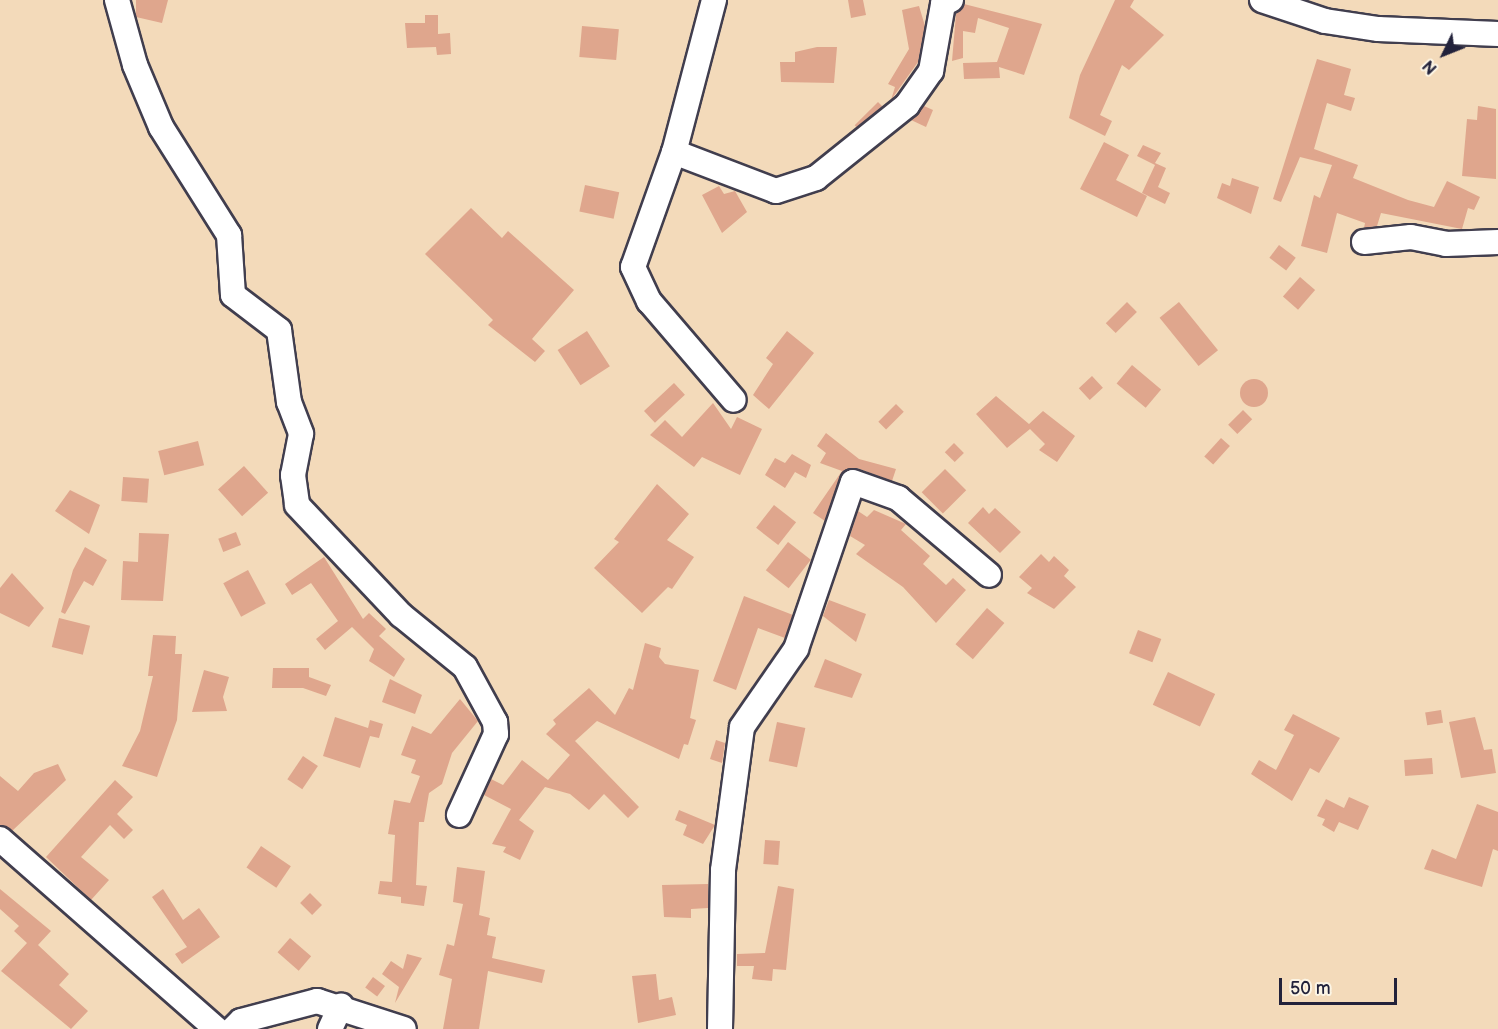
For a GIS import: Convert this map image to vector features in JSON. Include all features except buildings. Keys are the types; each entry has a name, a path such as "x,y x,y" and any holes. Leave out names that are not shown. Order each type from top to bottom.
{"street":[{"path":"117,0 135,65 161,127 229,235 233,295 279,330 289,402 301,434 293,475 297,504 401,615 465,667 495,722 496,734 459,815"},
{"path":"714,0 674,152 633,267 649,301 734,400"},
{"path":"674,152 776,190 816,178 908,105 931,71 944,4 951,0"},
{"path":"1262,0 1325,21 1367,27 1498,34"},
{"path":"1364,242 1411,237 1446,244 1498,243"},
{"path":"720,1029 723,870 742,728 796,649 853,482 898,498 989,575"},
{"path":"0,838 216,1029"},
{"path":"233,1029 241,1021 317,1001 341,1005 404,1029"},
{"path":"330,1029 341,1005"}]}
